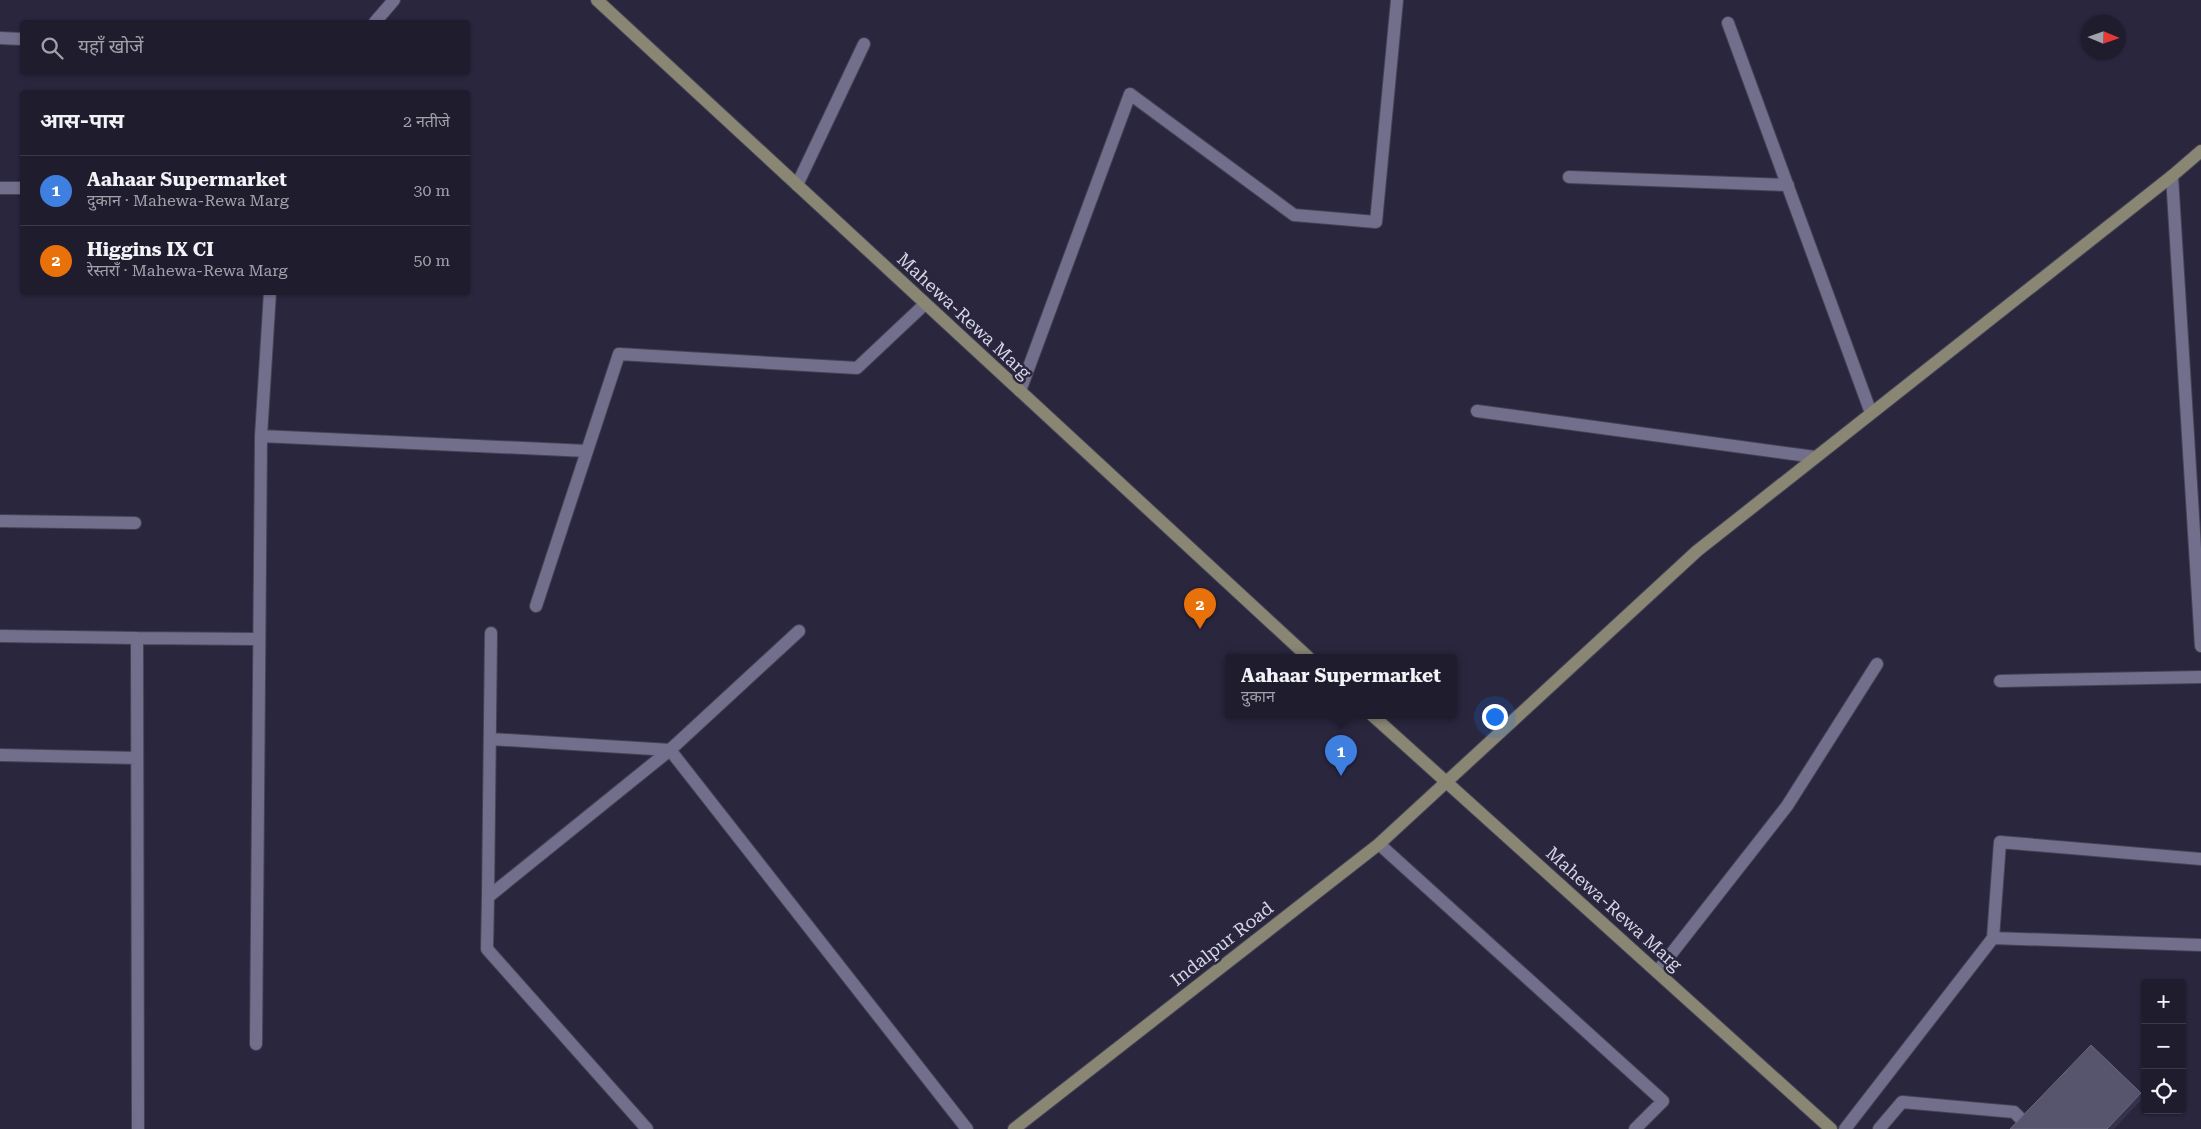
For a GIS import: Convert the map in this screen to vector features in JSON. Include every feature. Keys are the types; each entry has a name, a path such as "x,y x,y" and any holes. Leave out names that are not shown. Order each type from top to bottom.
{"main road":[{"name":"Mahewa-Rewa Marg","path":"597,0 1305,654"},
{"name":"Indalpur Road","path":"1014,1129 1379,844 1697,551 2172,176 2201,151"},
{"name":"Mahewa-Rewa Marg","path":"1376,719 1831,1129"}],"street":[{"path":"377,20 394,0"},
{"path":"1020,391 1130,94 1294,215 1376,222 1397,0"},
{"path":"1728,23 1871,413"},
{"path":"0,38 20,39"},
{"path":"797,185 864,44"},
{"path":"2172,176 2201,646"},
{"path":"1569,177 1788,185"},
{"path":"0,188 20,188"},
{"path":"256,1044 261,436 270,295"},
{"path":"536,606 619,354 857,368 925,304"},
{"path":"1477,411 1815,457"},
{"path":"261,436 587,451"},
{"path":"0,521 135,523"},
{"path":"488,897 670,750 799,631"},
{"path":"491,633 487,948 647,1129"},
{"path":"0,636 259,639"},
{"path":"137,638 138,1129"},
{"path":"1658,972 1787,806 1877,664"},
{"path":"2000,680 2201,677"},
{"path":"490,739 670,750 967,1129"},
{"path":"0,756 138,758"},
{"path":"1845,1129 1993,938 2000,842 2201,859"},
{"path":"1379,844 1663,1101 1635,1129"},
{"path":"1993,938 2201,945"},
{"path":"1879,1129 1902,1102 2014,1112 2031,1129"}],"building":[{"path":"2091,1045 2141,1093 2107,1129 2010,1129"}],"place":[{"name":"Higgins IX CI","path":"1200,629"},
{"name":"Aahaar Supermarket","path":"1341,776"}]}
